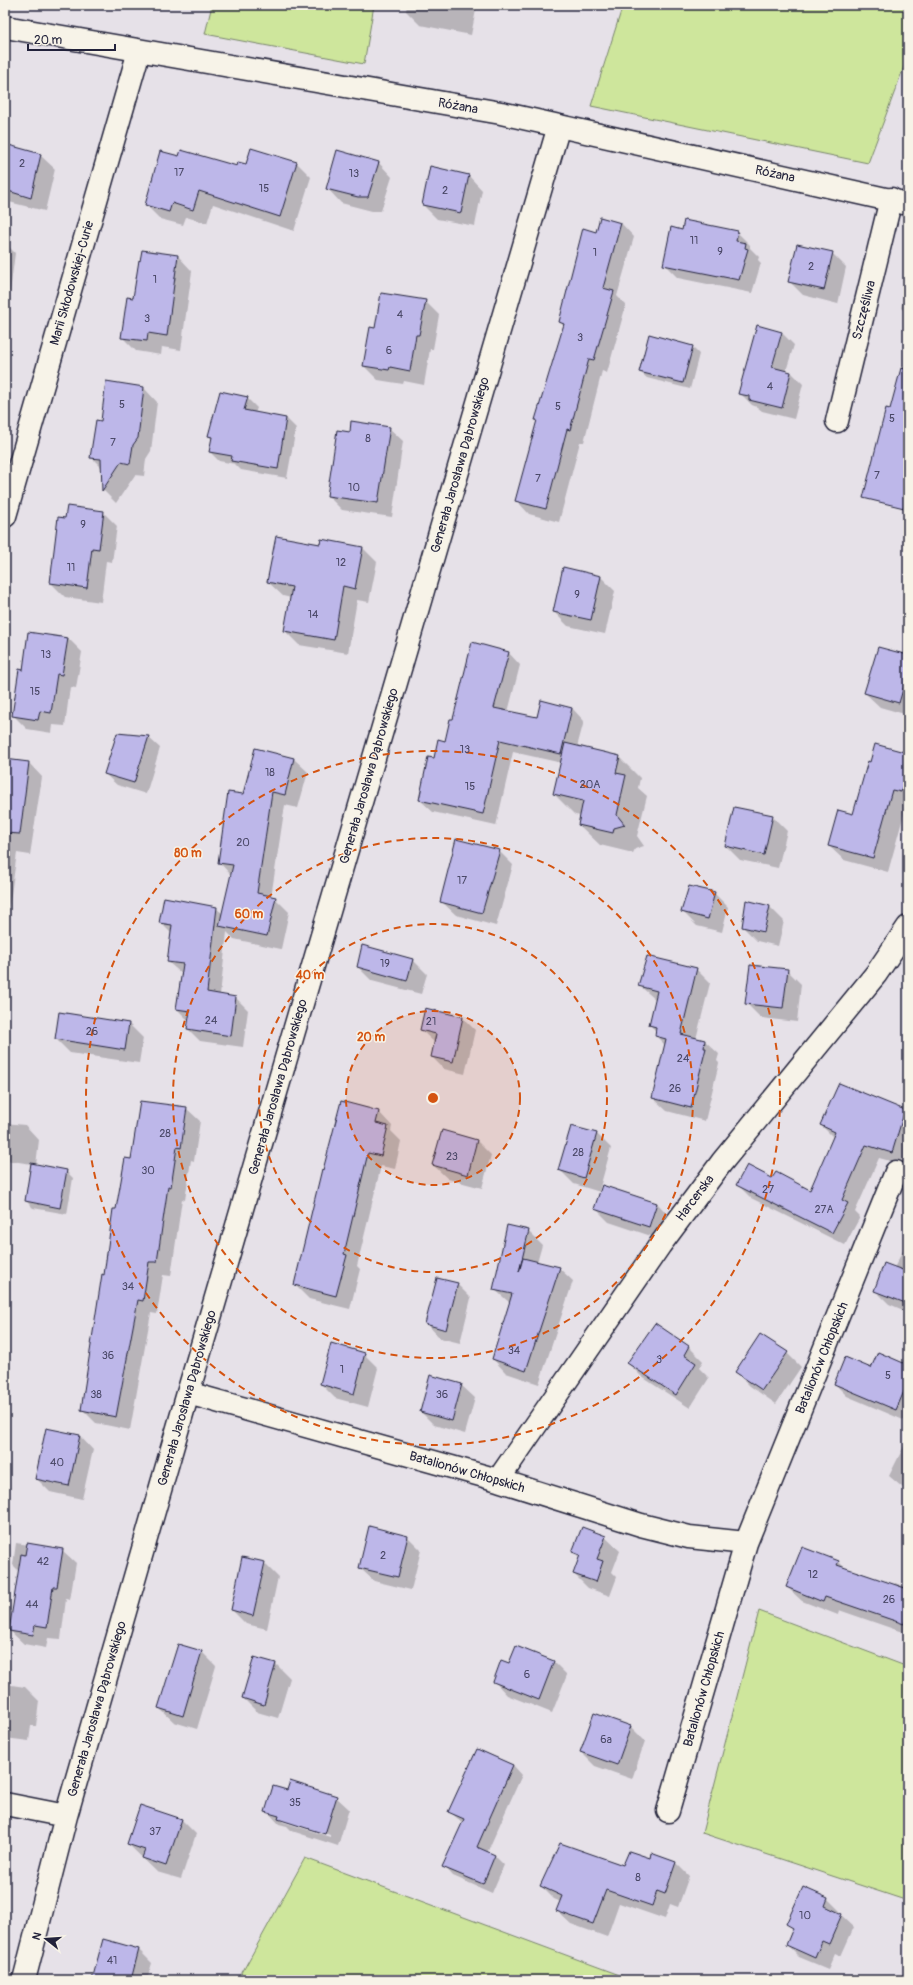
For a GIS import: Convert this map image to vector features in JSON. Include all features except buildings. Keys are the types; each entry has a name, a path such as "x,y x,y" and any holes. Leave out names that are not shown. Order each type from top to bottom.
{"street":[{"name":"Różana","path":"5,27 501,113 900,202"},
{"name":"Marii Skłodowskiej-Curie","path":"5,516 139,51"},
{"name":"Generała Jarosława Dąbrowskiego","path":"24,1980 66,1816 188,1393 559,126"},
{"name":"Szczęśliwa","path":"837,421 900,202"},
{"name":"Harcerska","path":"498,1480 660,1245 722,1162 876,974 908,927"},
{"name":"Batalionów Chłopskich","path":"668,1811 746,1543 896,1172"},
{"name":"Batalionów Chłopskich","path":"188,1393 498,1480 641,1525 689,1538 746,1543"},
{"path":"5,1804 66,1816"}],"green space":[{"path":"212,5 374,5 364,64 205,34"},
{"path":"623,5 908,5 908,56 868,163 591,106"},
{"path":"759,1611 908,1667 908,1901 702,1833"},
{"path":"305,1858 633,1980 238,1980"}]}
